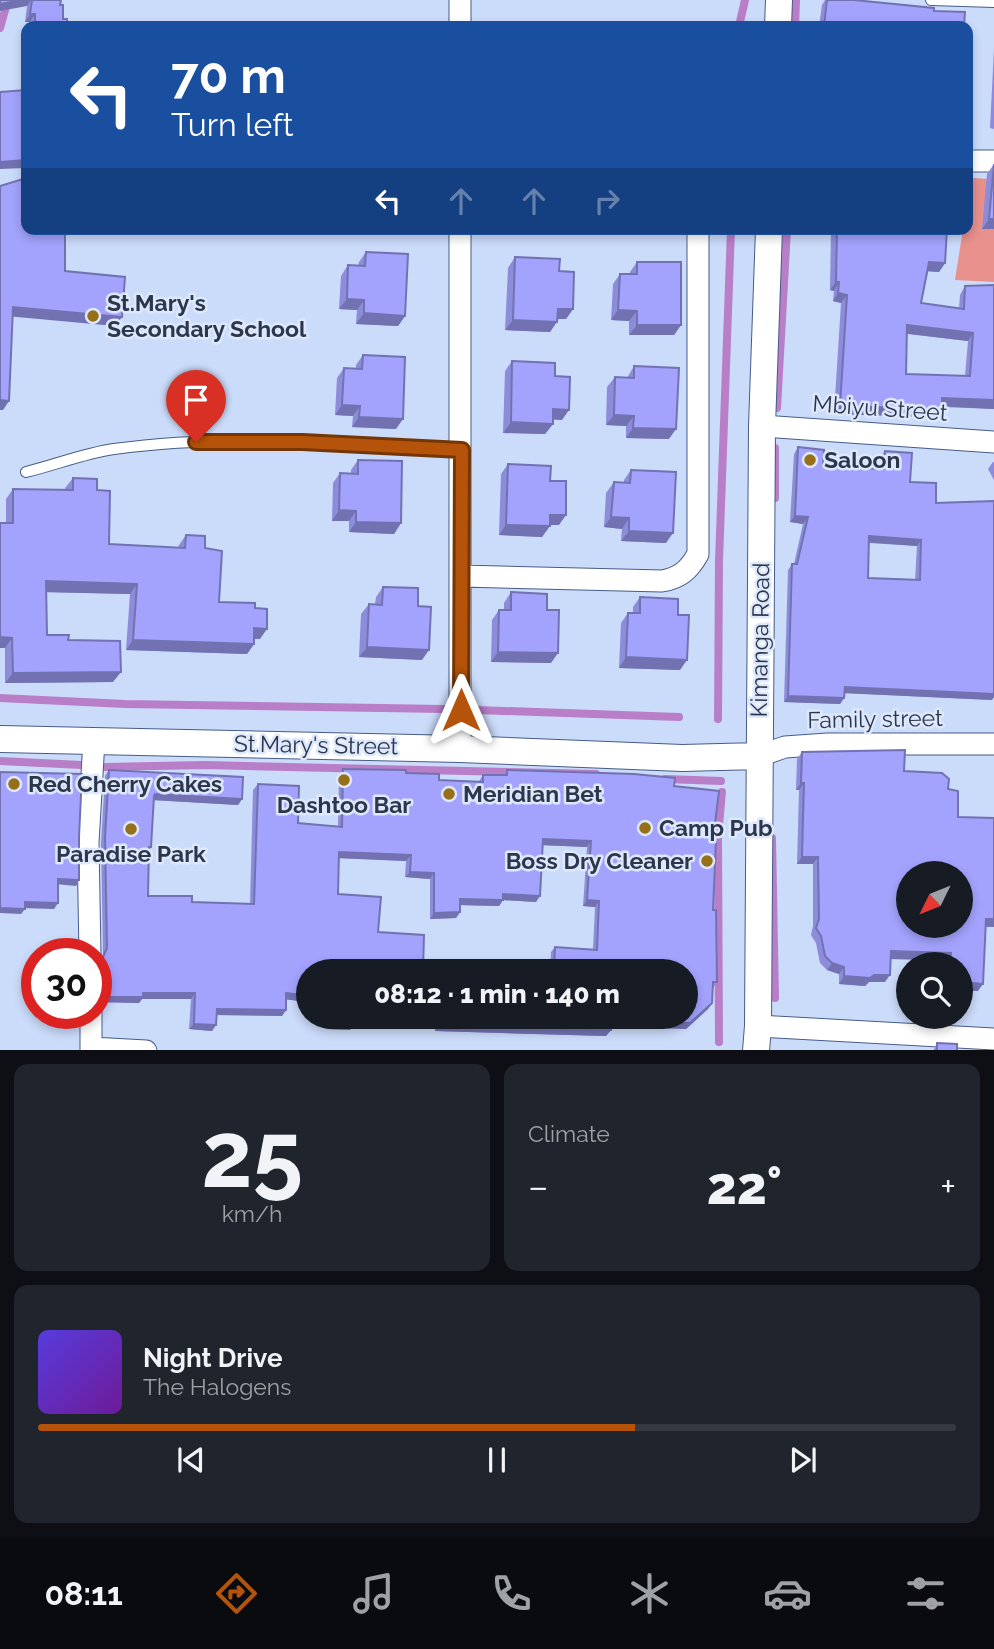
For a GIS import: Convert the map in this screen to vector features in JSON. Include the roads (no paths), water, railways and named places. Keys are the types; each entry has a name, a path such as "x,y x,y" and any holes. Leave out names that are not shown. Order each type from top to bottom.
{"street":[{"path":"460,0 460,21"},
{"path":"778,21 779,0"},
{"path":"973,161 994,161"},
{"path":"460,235 460,749"},
{"path":"461,576 662,581 675,579 691,568 698,554 698,235"},
{"name":"Kimanga Road","path":"757,1038 762,426 769,235"},
{"name":"Mbiyu Street","path":"762,426 994,442"},
{"name":"St.Mary's Street","path":"0,739 460,749 682,758 759,756"},
{"path":"90,938 88,843 94,740"},
{"name":"Family street","path":"759,756 785,747 828,744 994,744"},
{"path":"91,1029 91,1049 118,1050"},
{"path":"757,1038 994,1039"}],"lane":[{"path":"931,0 994,2"},
{"path":"26,472 112,449 196,442 302,442 462,450"}],"waterway":[{"path":"0,28 8,0"},
{"path":"740,21 745,0"},
{"path":"795,21 796,0"},
{"path":"718,719 719,561 731,235"},
{"path":"777,408 787,235"},
{"path":"775,448 775,498"},
{"path":"0,698 125,704 444,709"},
{"path":"477,710 679,717"},
{"path":"0,761 82,765"},
{"path":"105,767 205,765 596,774"},
{"path":"665,779 721,781"},
{"path":"719,1042 718,836 722,792"},
{"path":"772,838 775,998"}],"place":[{"name":"St.Mary's Secondary School","path":"93,316"},
{"name":"Saloon","path":"810,460"},
{"name":"Dashtoo Bar","path":"344,780"},
{"name":"Red Cherry Cakes","path":"14,784"},
{"name":"Meridian Bet","path":"449,794"},
{"name":"Camp Pub","path":"645,828"},
{"name":"Paradise Park","path":"131,829"},
{"name":"Boss Dry Cleaner","path":"707,861"}]}
